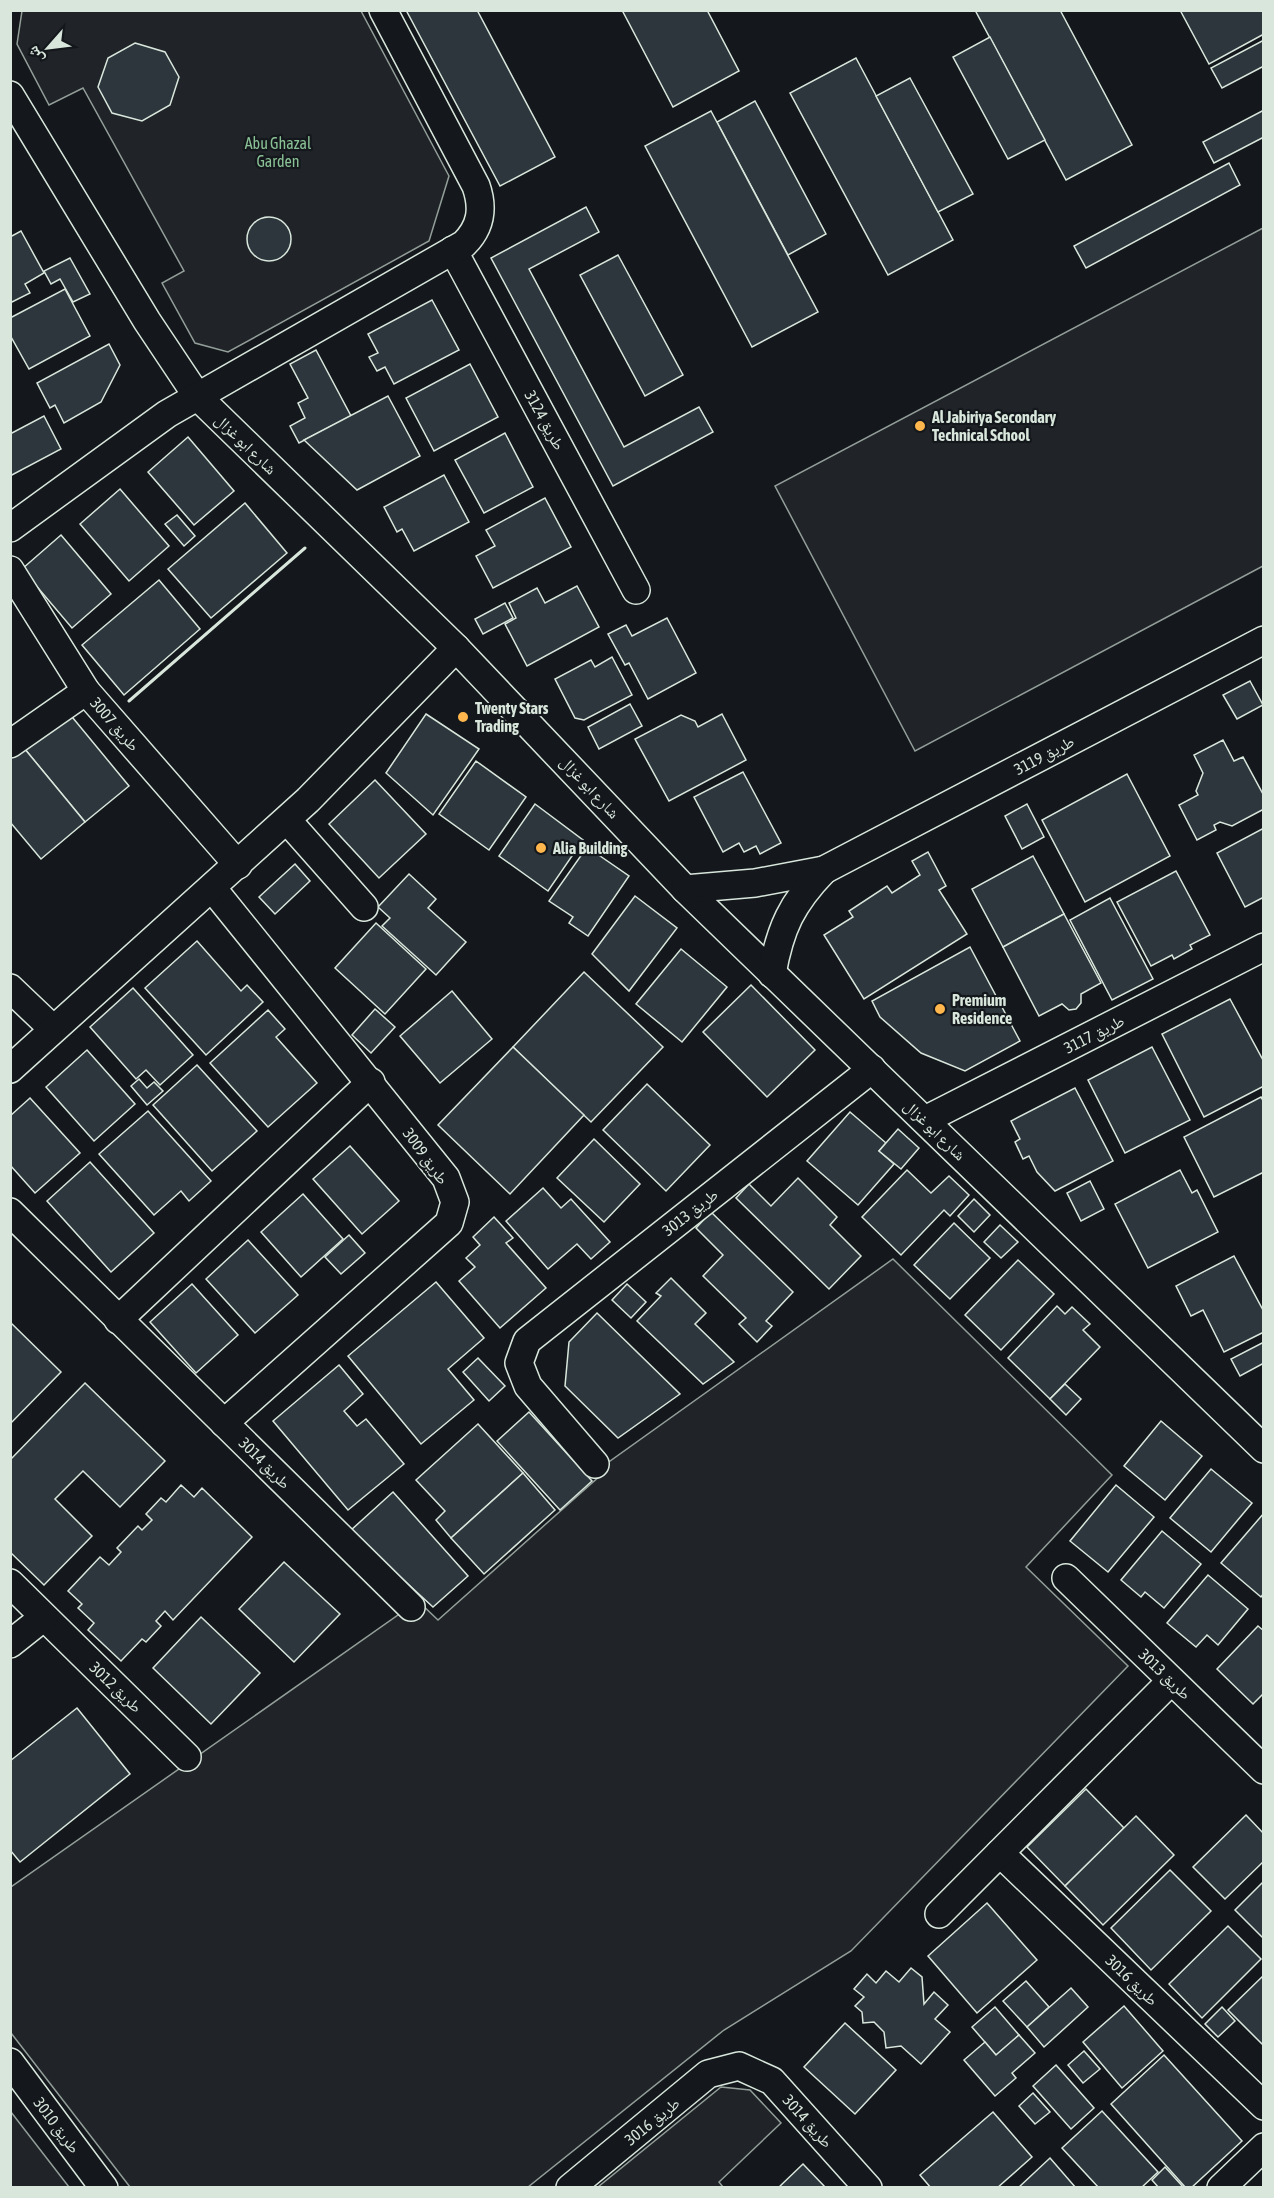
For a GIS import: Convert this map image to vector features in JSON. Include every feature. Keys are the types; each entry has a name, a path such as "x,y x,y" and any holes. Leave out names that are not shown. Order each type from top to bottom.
{"street":[{"path":"10,528 133,436 197,396 453,250 473,235 481,211 480,198 383,10"},
{"name":"شارع ابو غزال","path":"15,112 197,396 456,648 685,889 772,975 925,1120 1263,1449"},
{"name":"طريق 3124","path":"453,250 636,590"},
{"name":"طريق 3007","path":"10,570 86,691 238,865"},
{"name":"طريق 3119","path":"824,870 1263,639"},
{"path":"10,1069 52,1028 213,889 287,820 456,648"},
{"path":"10,744 86,691"},
{"path":"287,820 364,907"},
{"path":"685,889 755,883 824,870"},
{"path":"772,975 777,945 787,916 804,891 824,870"},
{"name":"طريق 3009","path":"213,889 371,1082 446,1178 455,1202 449,1223 224,1423"},
{"name":"طريق 3117","path":"925,1120 1263,947"},
{"path":"10,988 52,1028"},
{"name":"طريق 3013","path":"595,1464 528,1386 519,1364 527,1341 872,1069"},
{"path":"118,1320 371,1082"},
{"name":"طريق 3014","path":"10,1212 411,1607"},
{"name":"طريق 3013","path":"1066,1578 1263,1770"},
{"name":"طريق 3012","path":"10,1583 187,1757"},
{"path":"10,1644 44,1617"},
{"path":"939,1914 1171,1681"},
{"name":"طريق 3016","path":"1000,1853 1263,2106"},
{"name":"طريق 3010","path":"10,2062 104,2187"},
{"name":"طريق 3014","path":"739,2067 772,2081 868,2187"},
{"name":"طريق 3016","path":"570,2187 708,2074 739,2067"},
{"path":"1221,2187 1263,2147"}],"green space":[{"name":"Abu Ghazal Garden","path":"22,11 361,11 449,176 429,241 228,352 195,343 162,283 184,271 83,88 49,105 17,44"},
{"path":"1263,228 1263,566 915,751 775,486"},
{"path":"893,1259 1112,1475 1026,1567 1128,1666 851,1951 724,2030 528,2187 130,2187 11,2033 11,1887 418,1601 438,1620 602,1474 599,1469"},
{"path":"721,2087 750,2090 781,2123 719,2182 723,2187 598,2187"},
{"path":"11,2112 69,2187 11,2187"}],"building":[{"path":"406,10 477,10 555,157 500,186"},
{"path":"622,10 707,10 739,71 673,107"},
{"path":"975,10 1060,10 1132,145 1066,180"},
{"path":"1180,10 1264,10 1264,34 1209,64"},
{"path":"990,37 1045,140 1008,159 953,57"},
{"path":"1264,40 1264,66 1222,88 1211,68"},
{"path":"135,43 165,52 179,77 170,105 142,121 112,113 98,87 108,58"},
{"path":"856,58 953,240 888,275 790,93"},
{"path":"910,78 973,194 938,212 876,96"},
{"path":"755,101 826,234 788,255 717,122"},
{"path":"1264,110 1264,137 1214,163 1203,142"},
{"path":"711,111 818,312 752,347 645,146"},
{"path":"1229,163 1240,185 1086,268 1074,246"},
{"path":"586,207 599,232 529,269 624,447 699,407 713,432 613,486 491,258"},
{"path":"269,217 278,218 285,223 290,230 290,248 285,255 278,260 269,261 260,260 253,255 248,248 247,239 248,230 253,223 260,218"},
{"path":"21,231 44,273 25,284 30,293 10,303 10,237"},
{"path":"618,255 683,375 645,396 580,275"},
{"path":"70,258 90,294 73,302 60,279 51,284 44,271"},
{"path":"65,289 90,336 29,369 10,335 10,318"},
{"path":"432,300 459,350 394,384 385,367 377,371 369,357 378,353 368,334"},
{"path":"109,344 120,365 101,402 64,423 55,405 50,408 37,383"},
{"path":"316,350 351,416 299,443 290,426 305,418 298,403 308,398 290,364"},
{"path":"470,364 498,417 434,451 406,398"},
{"path":"388,396 420,456 357,490 304,440"},
{"path":"44,416 61,449 10,476 10,434"},
{"path":"505,433 533,487 484,513 455,460"},
{"path":"188,437 234,491 194,525 148,472"},
{"path":"444,475 469,522 414,551 402,529 397,532 384,507"},
{"path":"120,489 169,546 129,581 80,524"},
{"path":"545,498 571,547 493,588 476,556 495,546 486,530"},
{"path":"245,503 287,553 211,618 168,569"},
{"path":"177,515 195,536 184,546 165,524"},
{"path":"61,535 111,594 72,628 22,569"},
{"path":"159,580 200,629 124,695 82,645"},
{"path":"577,586 599,627 527,666 505,624 516,618 509,603 537,588 545,603"},
{"path":"505,603 513,618 483,634 475,619"},
{"path":"667,618 696,673 648,699 629,663 625,665 608,634 626,625 632,636"},
{"path":"612,657 632,695 584,720 575,718 555,679 591,660 595,667"},
{"path":"1250,681 1263,705 1237,719 1223,695"},
{"path":"630,704 642,726 599,749 588,727"},
{"path":"68,712 129,786 85,822 24,748"},
{"path":"426,714 479,749 433,815 386,773"},
{"path":"722,714 746,760 669,801 635,739 681,715 695,721 698,727"},
{"path":"1223,740 1234,761 1243,757 1264,796 1264,809 1232,826 1220,822 1214,825 1216,830 1197,840 1179,805 1198,795 1196,791 1203,773 1194,755"},
{"path":"24,748 85,822 41,859 10,822 10,759"},
{"path":"476,761 526,797 489,850 439,814"},
{"path":"743,772 781,843 760,854 756,846 744,852 739,843 723,852 694,797"},
{"path":"1127,774 1170,856 1085,902 1042,820"},
{"path":"375,780 426,834 379,878 329,824"},
{"name":"Alia Building","path":"535,804 583,840 548,891 499,856"},
{"path":"1027,804 1044,837 1022,849 1005,816"},
{"path":"1264,828 1264,897 1245,907 1217,853"},
{"path":"587,847 629,876 588,936 569,923 573,917 549,901"},
{"path":"928,852 946,886 939,890 967,934 864,999 824,935 853,917 849,911 887,886 892,893 920,875 912,861"},
{"path":"1033,856 1064,914 1003,947 972,889"},
{"path":"295,864 310,881 275,914 259,897"},
{"path":"1176,871 1210,935 1190,945 1192,949 1174,959 1172,955 1151,966 1117,902"},
{"path":"409,874 436,899 428,908 466,942 436,975 382,926 390,918 378,907"},
{"path":"635,896 677,928 629,991 592,954"},
{"path":"1110,898 1153,979 1112,1000 1070,920"},
{"path":"1064,914 1101,983 1081,994 1081,1003 1076,1009 1069,1010 1062,1004 1039,1016 1003,947"},
{"path":"376,923 426,969 385,1014 335,968"},
{"path":"197,941 241,991 247,985 263,1002 206,1055 145,988"},
{"name":"Premium Residence","path":"970,947 1020,1041 965,1071 921,1053 880,1017 872,1001"},
{"path":"681,949 727,987 682,1042 636,1004"},
{"path":"584,972 663,1047 591,1122 513,1047"},
{"path":"751,985 815,1050 767,1097 703,1032"},
{"path":"133,988 193,1055 160,1085 146,1070 136,1079 90,1027"},
{"path":"452,991 492,1039 440,1083 400,1036"},
{"path":"1230,999 1264,1062 1264,1086 1204,1117 1162,1034"},
{"path":"375,1009 395,1027 371,1053 352,1035"},
{"path":"268,1010 285,1029 276,1037 317,1083 268,1127 210,1063"},
{"path":"513,1047 584,1115 510,1194 438,1125"},
{"path":"1152,1047 1190,1120 1125,1153 1088,1080"},
{"path":"87,1050 135,1104 94,1141 46,1087"},
{"path":"197,1065 257,1131 212,1171 153,1105"},
{"path":"139,1079 147,1088 154,1082 163,1091 147,1105 131,1086"},
{"path":"647,1084 710,1145 666,1191 603,1130"},
{"path":"1075,1088 1113,1161 1055,1191 1037,1172 1029,1156 1023,1159 1015,1142 1020,1139 1011,1121"},
{"path":"1261,1097 1264,1102 1264,1172 1214,1197 1184,1137"},
{"path":"30,1098 80,1153 35,1193 10,1165 10,1116"},
{"path":"148,1111 211,1181 189,1201 181,1191 154,1215 99,1154"},
{"path":"850,1112 886,1143 879,1151 894,1164 858,1205 807,1161"},
{"path":"898,1129 919,1148 901,1169 879,1151"},
{"path":"594,1139 640,1184 604,1222 557,1178"},
{"path":"350,1146 399,1201 362,1234 313,1179"},
{"path":"90,1162 154,1233 111,1272 47,1201"},
{"path":"907,1170 931,1193 949,1176 969,1195 950,1216 944,1210 901,1255 862,1217"},
{"path":"1180,1170 1192,1193 1197,1190 1218,1232 1148,1268 1115,1204"},
{"path":"798,1178 837,1217 830,1225 861,1256 829,1289 736,1198 749,1184 771,1206"},
{"path":"1090,1181 1104,1209 1081,1221 1067,1193"},
{"path":"543,1188 561,1208 571,1199 610,1242 591,1259 577,1244 548,1269 506,1221"},
{"path":"303,1194 343,1239 301,1277 261,1232"},
{"path":"974,1199 990,1215 974,1232 958,1216"},
{"path":"711,1212 793,1292 766,1321 772,1326 757,1342 739,1324 746,1318 703,1276 723,1255 696,1228"},
{"path":"494,1217 513,1238 506,1243 546,1288 500,1328 459,1281 475,1267 466,1258 480,1245 473,1237"},
{"path":"954,1223 990,1258 950,1299 914,1265"},
{"path":"1000,1225 1018,1242 1001,1258 984,1242"},
{"path":"349,1235 365,1253 341,1274 325,1257"},
{"path":"248,1240 298,1295 255,1333 206,1279"},
{"path":"1234,1256 1264,1312 1264,1332 1224,1352 1203,1310 1191,1316 1176,1286"},
{"path":"1018,1260 1054,1294 1001,1350 965,1315"},
{"path":"671,1278 706,1313 695,1324 734,1362 703,1384 637,1321 661,1296 656,1293"},
{"path":"436,1282 484,1338 448,1369 474,1400 421,1444 348,1356"},
{"path":"192,1284 238,1335 196,1373 150,1322"},
{"path":"627,1284 646,1302 631,1318 612,1300"},
{"path":"1057,1306 1065,1314 1072,1307 1090,1324 1083,1330 1100,1347 1050,1399 1008,1358"},
{"path":"597,1313 680,1394 618,1438 565,1386 569,1342"},
{"path":"10,1322 61,1372 10,1424"},
{"path":"1264,1342 1264,1363 1240,1376 1231,1359"},
{"path":"478,1358 505,1386 489,1401 463,1372"},
{"path":"339,1365 363,1394 344,1411 357,1426 366,1419 404,1464 348,1510 273,1421"},
{"path":"85,1383 165,1461 120,1507 83,1471 55,1499 92,1536 44,1585 10,1552 10,1460"},
{"path":"1065,1384 1081,1399 1066,1415 1050,1399"},
{"path":"529,1412 592,1481 560,1510 497,1441"},
{"path":"1161,1421 1202,1456 1165,1500 1124,1466"},
{"path":"478,1424 523,1473 451,1538 436,1520 445,1511 416,1480"},
{"path":"1211,1469 1252,1503 1211,1552 1170,1518"},
{"path":"523,1473 555,1510 484,1574 451,1538"},
{"path":"181,1485 194,1497 202,1488 252,1537 173,1620 165,1611 156,1621 161,1626 146,1642 142,1639 121,1661 88,1630 94,1623 78,1608 82,1604 68,1591 100,1557 109,1565 121,1552 117,1548 138,1526 142,1530 152,1520 146,1514 161,1498 166,1502"},
{"path":"1116,1485 1154,1517 1108,1572 1070,1541"},
{"path":"393,1492 468,1576 433,1607 350,1531"},
{"path":"1264,1513 1264,1593 1261,1597 1221,1563"},
{"path":"1162,1531 1201,1564 1164,1608 1145,1592 1141,1597 1121,1580"},
{"path":"284,1562 340,1614 294,1662 239,1609"},
{"path":"1208,1575 1248,1609 1218,1645 1207,1635 1196,1647 1167,1623"},
{"path":"201,1617 260,1673 211,1724 153,1668"},
{"path":"1258,1626 1264,1631 1264,1693 1253,1704 1217,1669"},
{"path":"77,1708 130,1774 20,1862 10,1850 10,1761"},
{"path":"1086,1789 1124,1828 1065,1886 1027,1847"},
{"path":"1246,1815 1264,1834 1264,1861 1225,1899 1193,1867"},
{"path":"1136,1816 1174,1855 1103,1925 1065,1886"},
{"path":"1170,1870 1211,1911 1151,1970 1111,1928"},
{"path":"1264,1881 1264,1939 1235,1910"},
{"path":"987,1903 1037,1960 977,2013 928,1956"},
{"path":"1228,1926 1261,1959 1202,2018 1169,1984"},
{"path":"911,1968 922,1977 924,2004 934,1992 948,2005 935,2019 950,2032 921,2064 901,2046 886,2048 884,2032 874,2022 863,2023 862,2012 855,2006 864,1997 854,1989 867,1974 876,1983 886,1971 899,1982"},
{"path":"1264,1975 1264,2046 1228,2010"},
{"path":"1026,1981 1049,2007 1027,2027 1003,2001"},
{"path":"1071,1988 1088,2007 1044,2047 1027,2027"},
{"path":"1124,2006 1163,2051 1122,2088 1083,2042"},
{"path":"995,2007 1019,2035 996,2055 972,2027"},
{"path":"1222,2007 1235,2021 1218,2037 1205,2024"},
{"path":"845,2023 896,2070 855,2114 804,2067"},
{"path":"1019,2035 1035,2053 1012,2073 1016,2078 995,2096 964,2060 985,2042 996,2055"},
{"path":"1084,2051 1100,2069 1083,2083 1068,2065"},
{"path":"1164,2055 1242,2141 1191,2188 1186,2188 1111,2104"},
{"path":"1056,2065 1094,2108 1071,2129 1033,2086"},
{"path":"1033,2093 1050,2112 1035,2124 1019,2106"},
{"path":"1102,2111 1158,2172 1141,2188 1099,2188 1062,2148"},
{"path":"993,2112 1032,2157 997,2188 931,2188 920,2175"},
{"path":"1050,2158 1076,2188 1018,2188"},
{"path":"803,2164 826,2188 778,2188"},
{"path":"1165,2167 1184,2188 1159,2188 1152,2180"}],"wall":[{"path":"129,701 305,548"}],"place":[{"name":"Al Jabiriya Secondary Technical School","path":"920,426"},
{"name":"Twenty Stars Trading","path":"463,717"},
{"name":"Alia Building","path":"541,848"},
{"name":"Premium Residence","path":"940,1009"}]}
